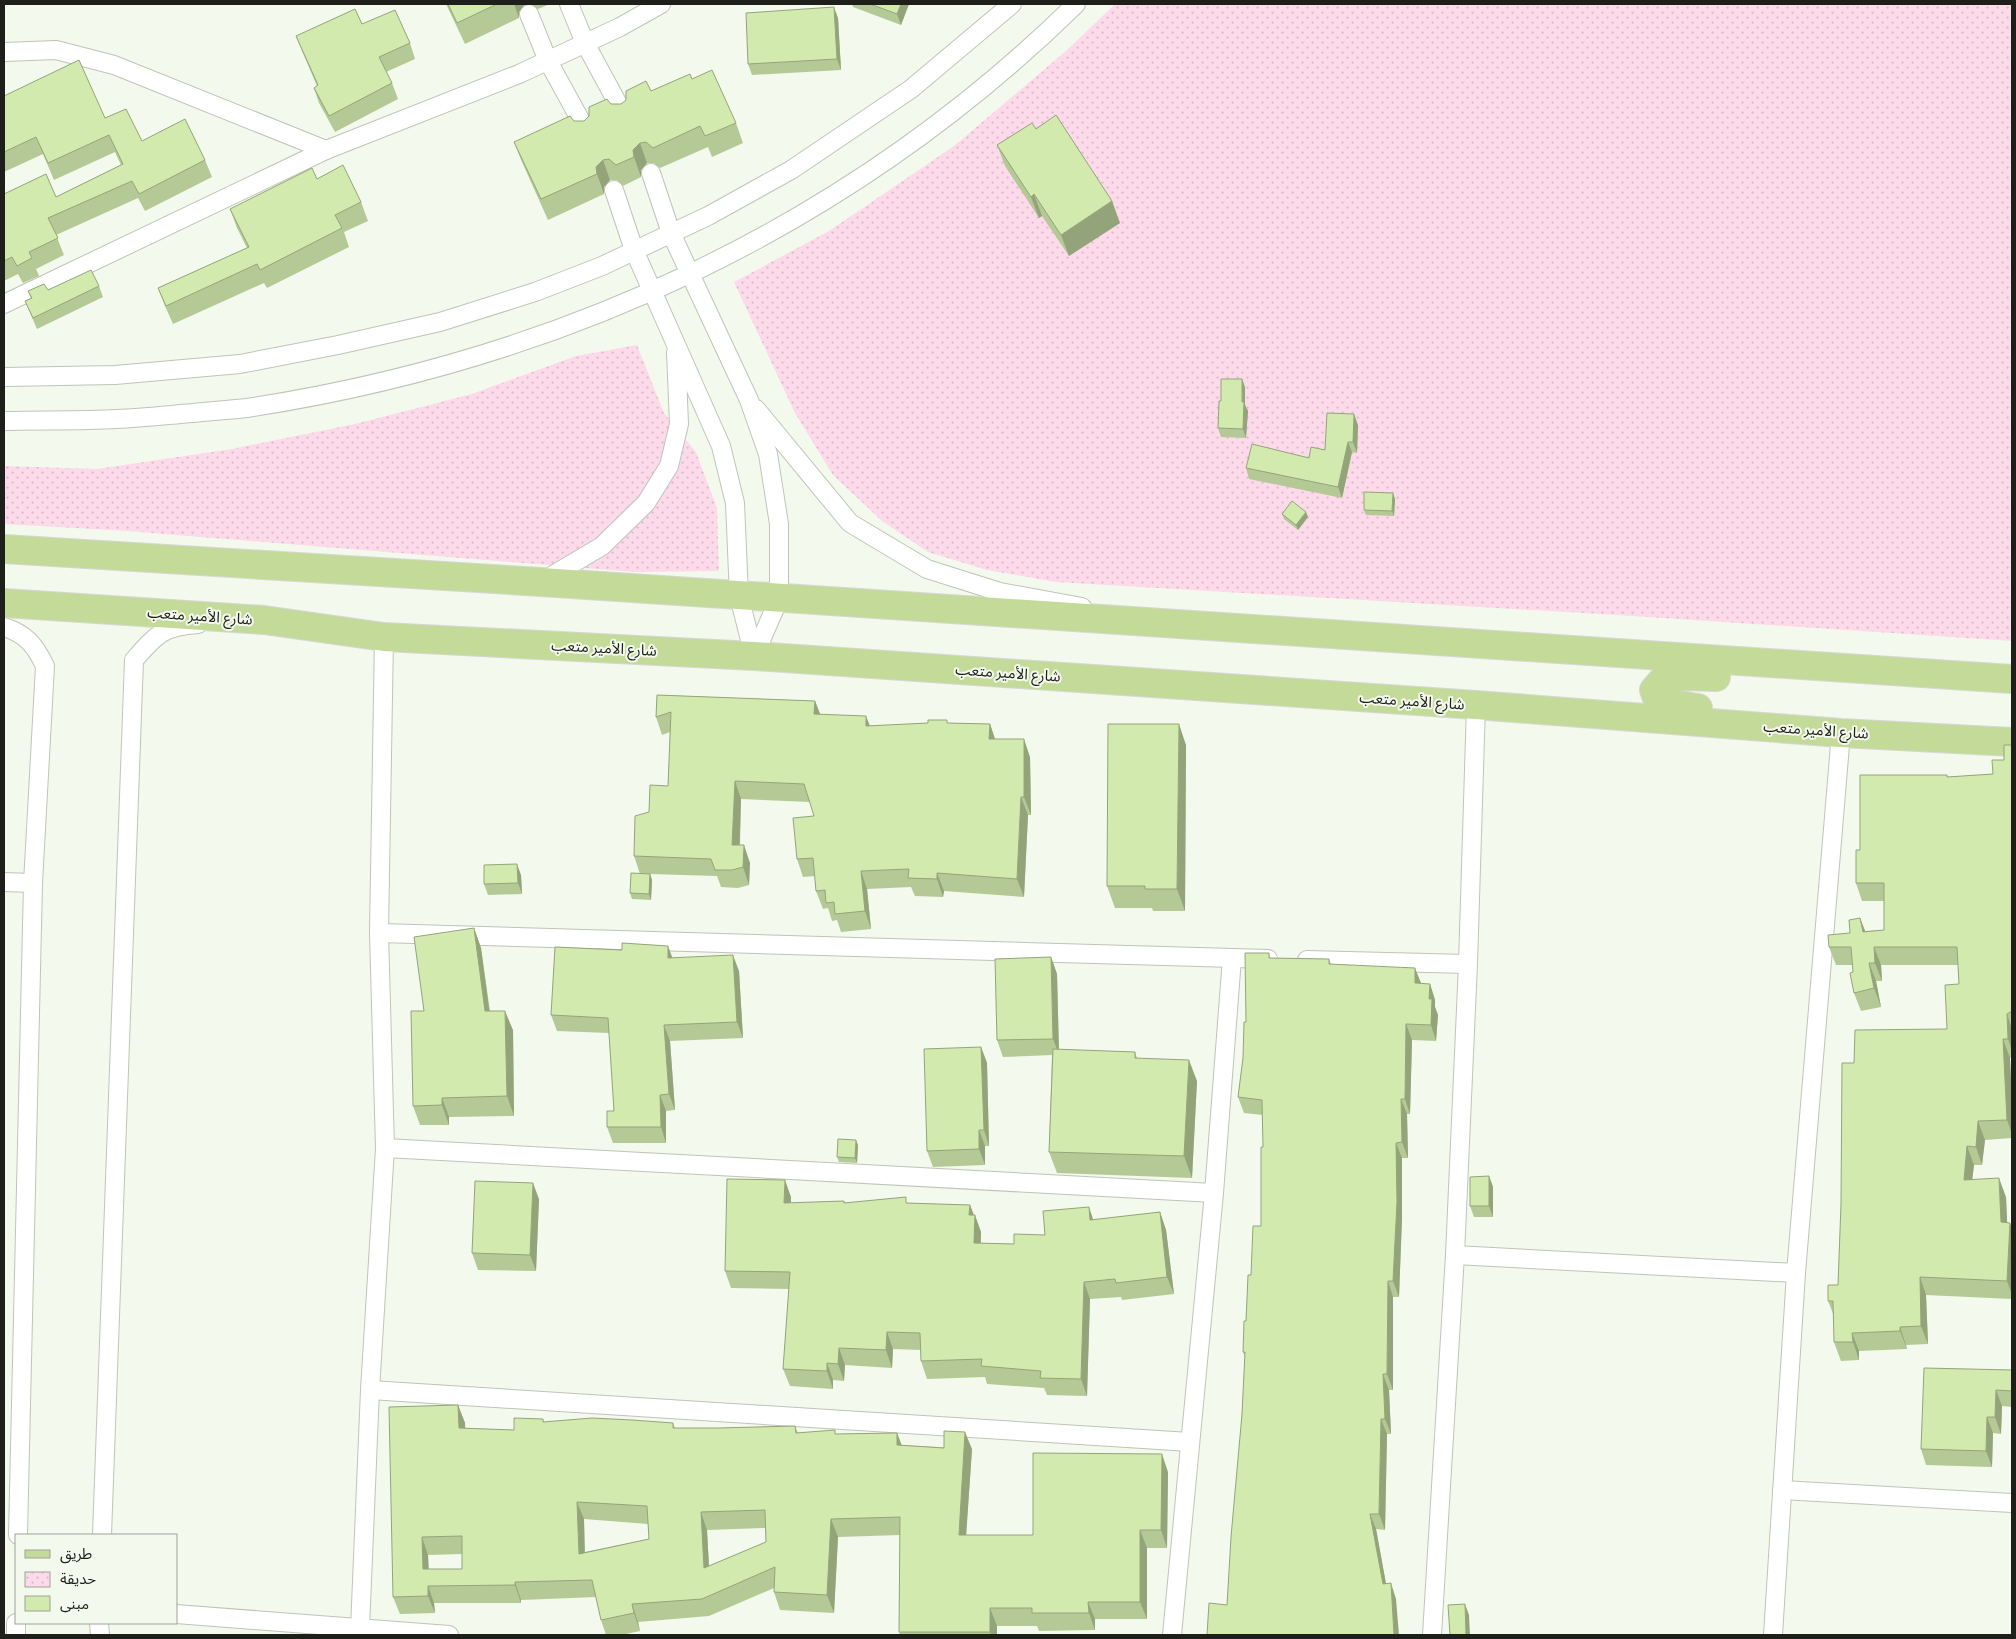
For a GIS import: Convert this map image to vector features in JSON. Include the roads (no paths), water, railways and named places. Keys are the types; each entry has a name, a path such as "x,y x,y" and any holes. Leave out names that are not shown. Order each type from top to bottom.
{"main road":[{"path":"4,549 541,582 2012,680"},
{"name":"شارع الأمير متعب","path":"4,603 264,620 384,637 754,656 1841,732 2012,742"},
{"path":"1841,732 1673,704 1657,698 1654,690 1663,680 1684,676 1815,680 2012,680"}],"street":[{"path":"569,4 585,43 624,115"},
{"path":"4,304 326,150 520,74 661,4"},
{"path":"4,377 115,375 240,364 338,345 440,322 535,292 602,266 708,216 791,170 911,89 1012,4"},
{"path":"4,421 117,419 245,408 347,388 452,364 546,335 619,306 735,252 814,208 938,124 1048,31 1076,4"},
{"path":"529,14 548,61 587,132"},
{"path":"4,52 56,50 114,65 326,150"},
{"path":"651,173 672,233 749,400 768,454 780,524 779,599 754,656"},
{"path":"614,190 634,250 721,446 735,503 739,596 754,656"},
{"path":"541,582 602,546 646,504 669,466 679,424 676,341"},
{"path":"749,400 850,523 928,569 1000,592 1181,624"},
{"path":"768,454 786,446"},
{"path":"102,1534 134,660 155,636 180,625 264,620"},
{"path":"4,627 18,632 37,649 45,666 33,883 18,1534"},
{"path":"360,1629 370,1390 385,1148 379,933 384,637"},
{"path":"1432,1635 1455,1255 1468,964 1476,705"},
{"path":"1773,1635 1796,1273 1841,732"},
{"path":"4,882 33,883"},
{"path":"379,933 1468,964"},
{"path":"1172,1635 1214,1193 1232,958"},
{"path":"385,1148 1214,1193"},
{"path":"1455,1255 1796,1273"},
{"path":"370,1390 1190,1442"},
{"path":"1782,1490 2012,1503"},
{"path":"178,1614 449,1635"}]}
